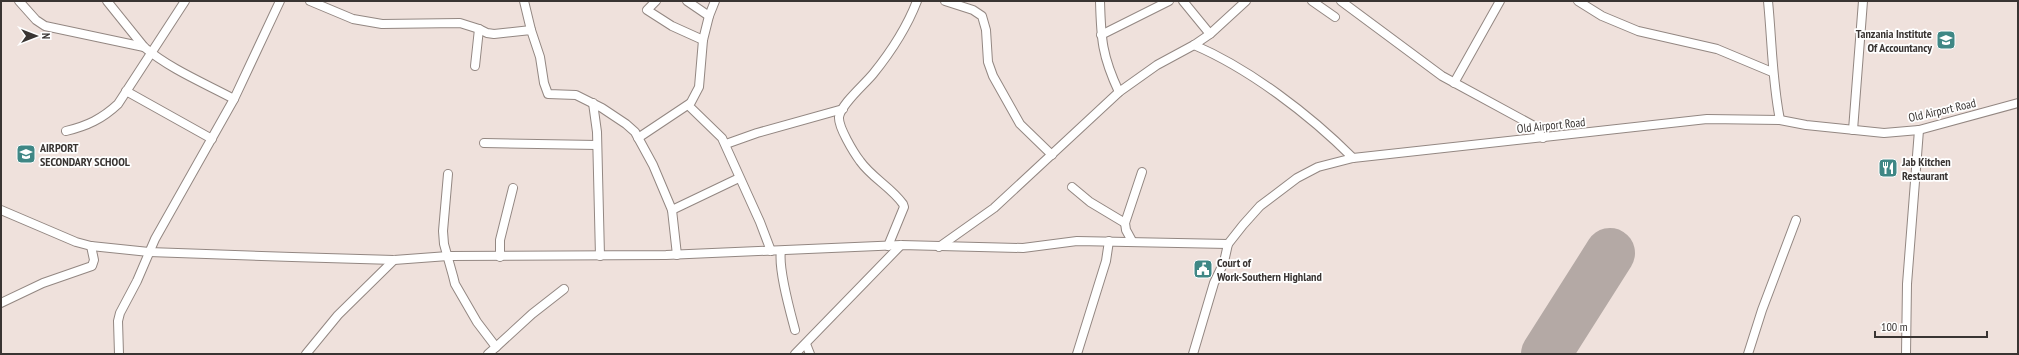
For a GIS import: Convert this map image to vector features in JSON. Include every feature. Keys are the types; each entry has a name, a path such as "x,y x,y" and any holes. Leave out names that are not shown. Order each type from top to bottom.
{"street":[{"path":"19,1 36,20 45,26 144,47"},
{"path":"107,1 144,47 151,53 234,99"},
{"path":"66,131 94,123 118,104 185,1"},
{"path":"119,354 118,321 120,313 137,281 149,252 234,99 280,1"},
{"path":"310,1 349,18 369,22 392,24 460,23 487,33 494,34 531,30"},
{"path":"524,1 531,30 540,57 544,83 548,94 576,95 593,103 626,124 638,138 653,165 672,210 677,255"},
{"path":"656,1 647,10 672,26 703,40"},
{"path":"687,1 709,16"},
{"path":"638,138 689,104 699,87 703,40 709,16 716,1"},
{"path":"888,246 904,207 903,204 890,189 868,171 857,157 840,123 839,116 880,63 912,15 917,1"},
{"path":"945,1 973,10 982,16 986,30 988,62 993,76 1020,124 1052,155"},
{"path":"1100,1 1101,35 1107,64 1119,92"},
{"path":"1101,35 1169,1"},
{"path":"1183,1 1210,34"},
{"path":"939,247 994,208 1119,92 1157,65 1194,45 1210,34 1246,1"},
{"path":"1312,1 1335,17"},
{"path":"1341,1 1426,64 1454,82 1534,126 1543,138"},
{"path":"1454,82 1500,1"},
{"path":"1578,1 1602,16 1638,30 1717,49 1772,72"},
{"path":"1768,1 1772,44 1772,72 1780,120"},
{"path":"1853,130 1863,1"},
{"path":"475,66 479,29"},
{"path":"1194,45 1224,60 1292,106 1325,131 1353,158"},
{"path":"126,91 212,139"},
{"path":"593,103 597,145 600,256"},
{"name":"Old Airport Road","path":"1192,354 1214,283 1224,262 1228,244 1260,206 1282,188 1318,167 1353,158 1707,120 1780,120 1806,125 1884,132 1919,130 2018,103"},
{"path":"689,104 691,109 712,128 726,144 771,251"},
{"path":"726,144 757,133 843,109"},
{"path":"1906,354 1908,284 1919,130"},
{"path":"484,143 597,145"},
{"path":"1132,241 1126,230 1125,223 1142,172"},
{"path":"448,174 443,231 444,244 455,284 477,322 496,346"},
{"path":"672,210 740,178"},
{"path":"1072,187 1090,202 1125,223"},
{"path":"500,257 500,240 513,188"},
{"path":"1,210 76,242 91,246 149,252 394,260 448,256 500,257 677,255 901,245 1023,248 1077,241 1228,244"},
{"path":"1748,354 1762,310 1796,220"},
{"path":"1077,354 1106,260 1109,241"},
{"path":"795,354 901,245"},
{"path":"1,303 43,283 92,266 94,264 91,246"},
{"path":"781,251 780,262 788,304 795,330"},
{"path":"306,354 338,315 394,260"},
{"path":"488,354 532,314 564,290"},
{"path":"806,344 810,354"}],"runway":[{"path":"1546,354 1610,253"}],"place":[{"name":"Tanzania Institute Of Accountancy","path":"1946,40"},
{"name":"AIRPORT SECONDARY SCHOOL","path":"26,154"},
{"name":"Jab Kitchen Restaurant","path":"1888,168"},
{"name":"Court of Work-Southern Highland","path":"1203,269"}]}
